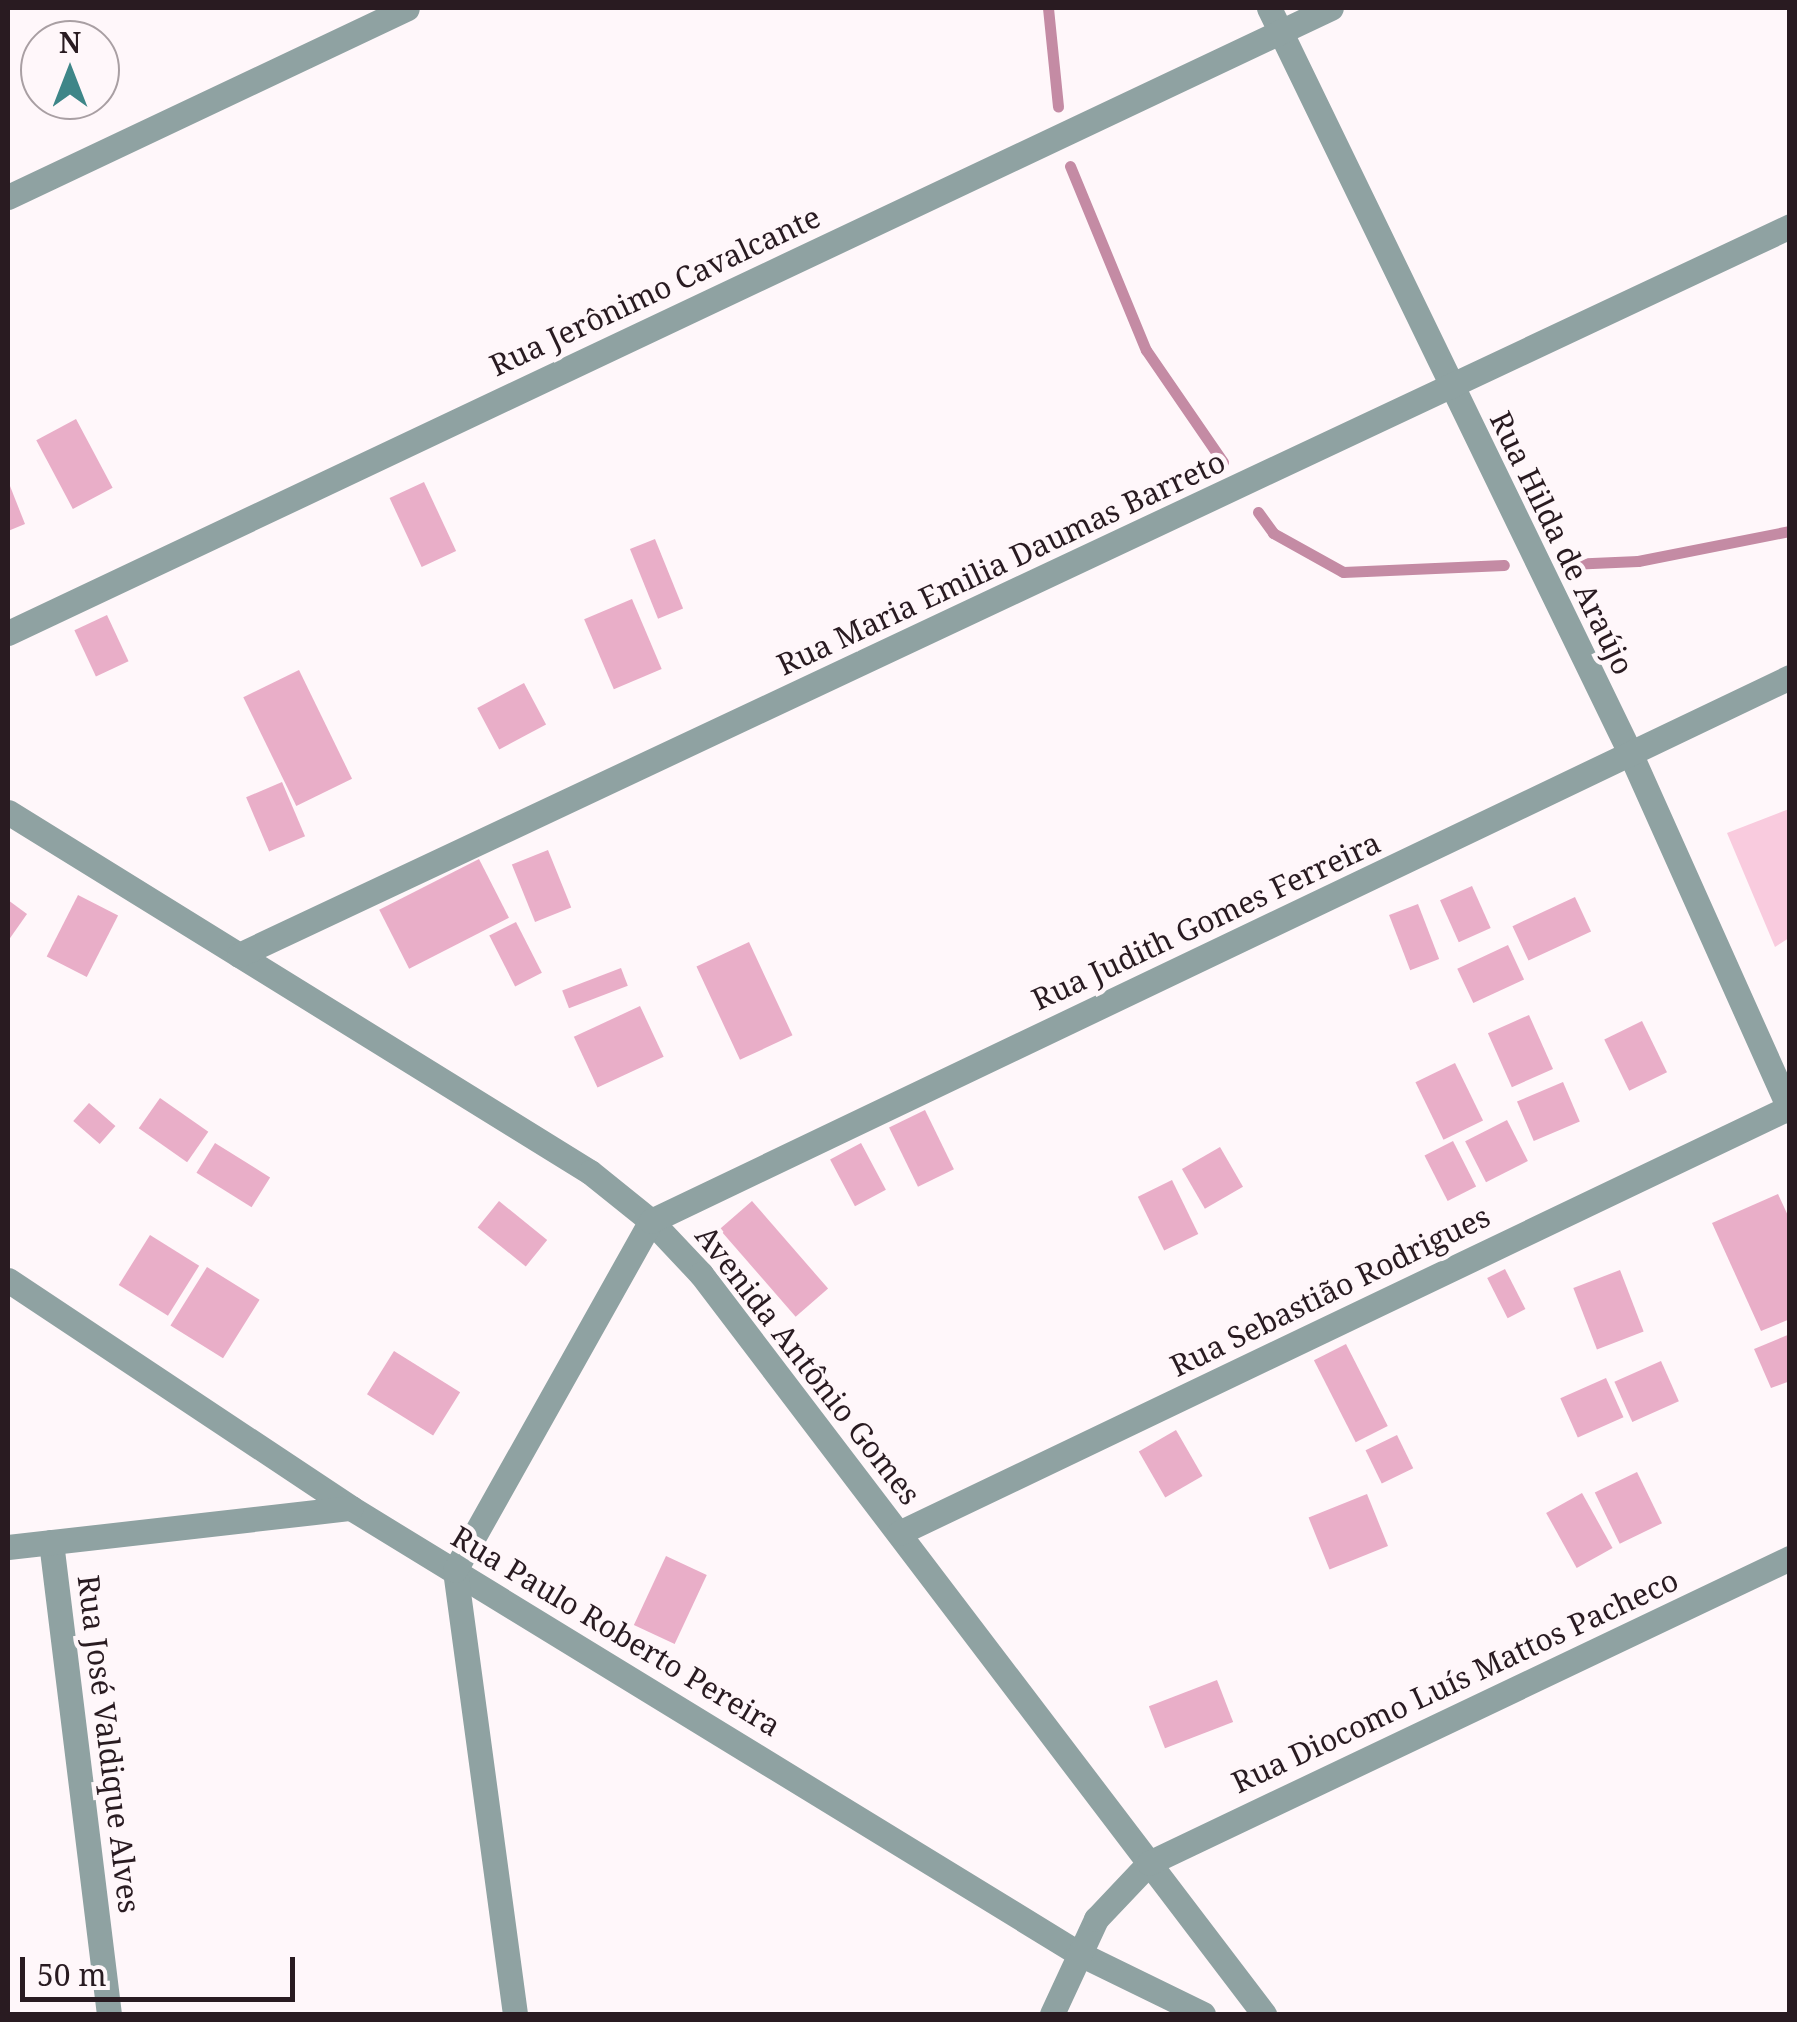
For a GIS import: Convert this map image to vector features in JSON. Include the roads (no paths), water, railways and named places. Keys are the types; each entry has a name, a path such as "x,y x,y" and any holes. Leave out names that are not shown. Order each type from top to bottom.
{"street":[{"path":"8,197 407,8"},
{"name":"Rua Jerônimo Cavalcante","path":"8,633 1275,19 1331,8"},
{"name":"Rua Hilda de Araújo","path":"1275,19 1450,389 1631,755 1789,1110"},
{"name":"Rua Maria Emilia Daumas Barreto","path":"239,955 1790,226"},
{"name":"Rua Judith Gomes Ferreira","path":"650,1222 1790,677"},
{"name":"Avenida Antônio Gomes","path":"8,812 590,1172 650,1222 701,1274 1264,2014"},
{"name":"Rua Sebastião Rodrigues","path":"900,1532 1789,1110"},
{"path":"514,2014 455,1570 650,1222"},
{"name":"Rua Paulo Roberto Pereira","path":"8,1280 350,1508 1078,1952 1203,2014"},
{"path":"8,1547 350,1508"},
{"name":"Rua José Valdique Alves","path":"51,1542 110,2014"},
{"name":"Rua Diocomo Luís Mattos Pacheco","path":"1052,2014 1078,1952 1118,1890 1149,1863 1790,1558"}],"waterway":[{"path":"1048,8 1058,106"},
{"path":"1070,166 1146,350 1223,462"},
{"path":"1258,512 1273,533 1343,572 1504,565"},
{"path":"1569,564 1638,561 1790,531"}]}
